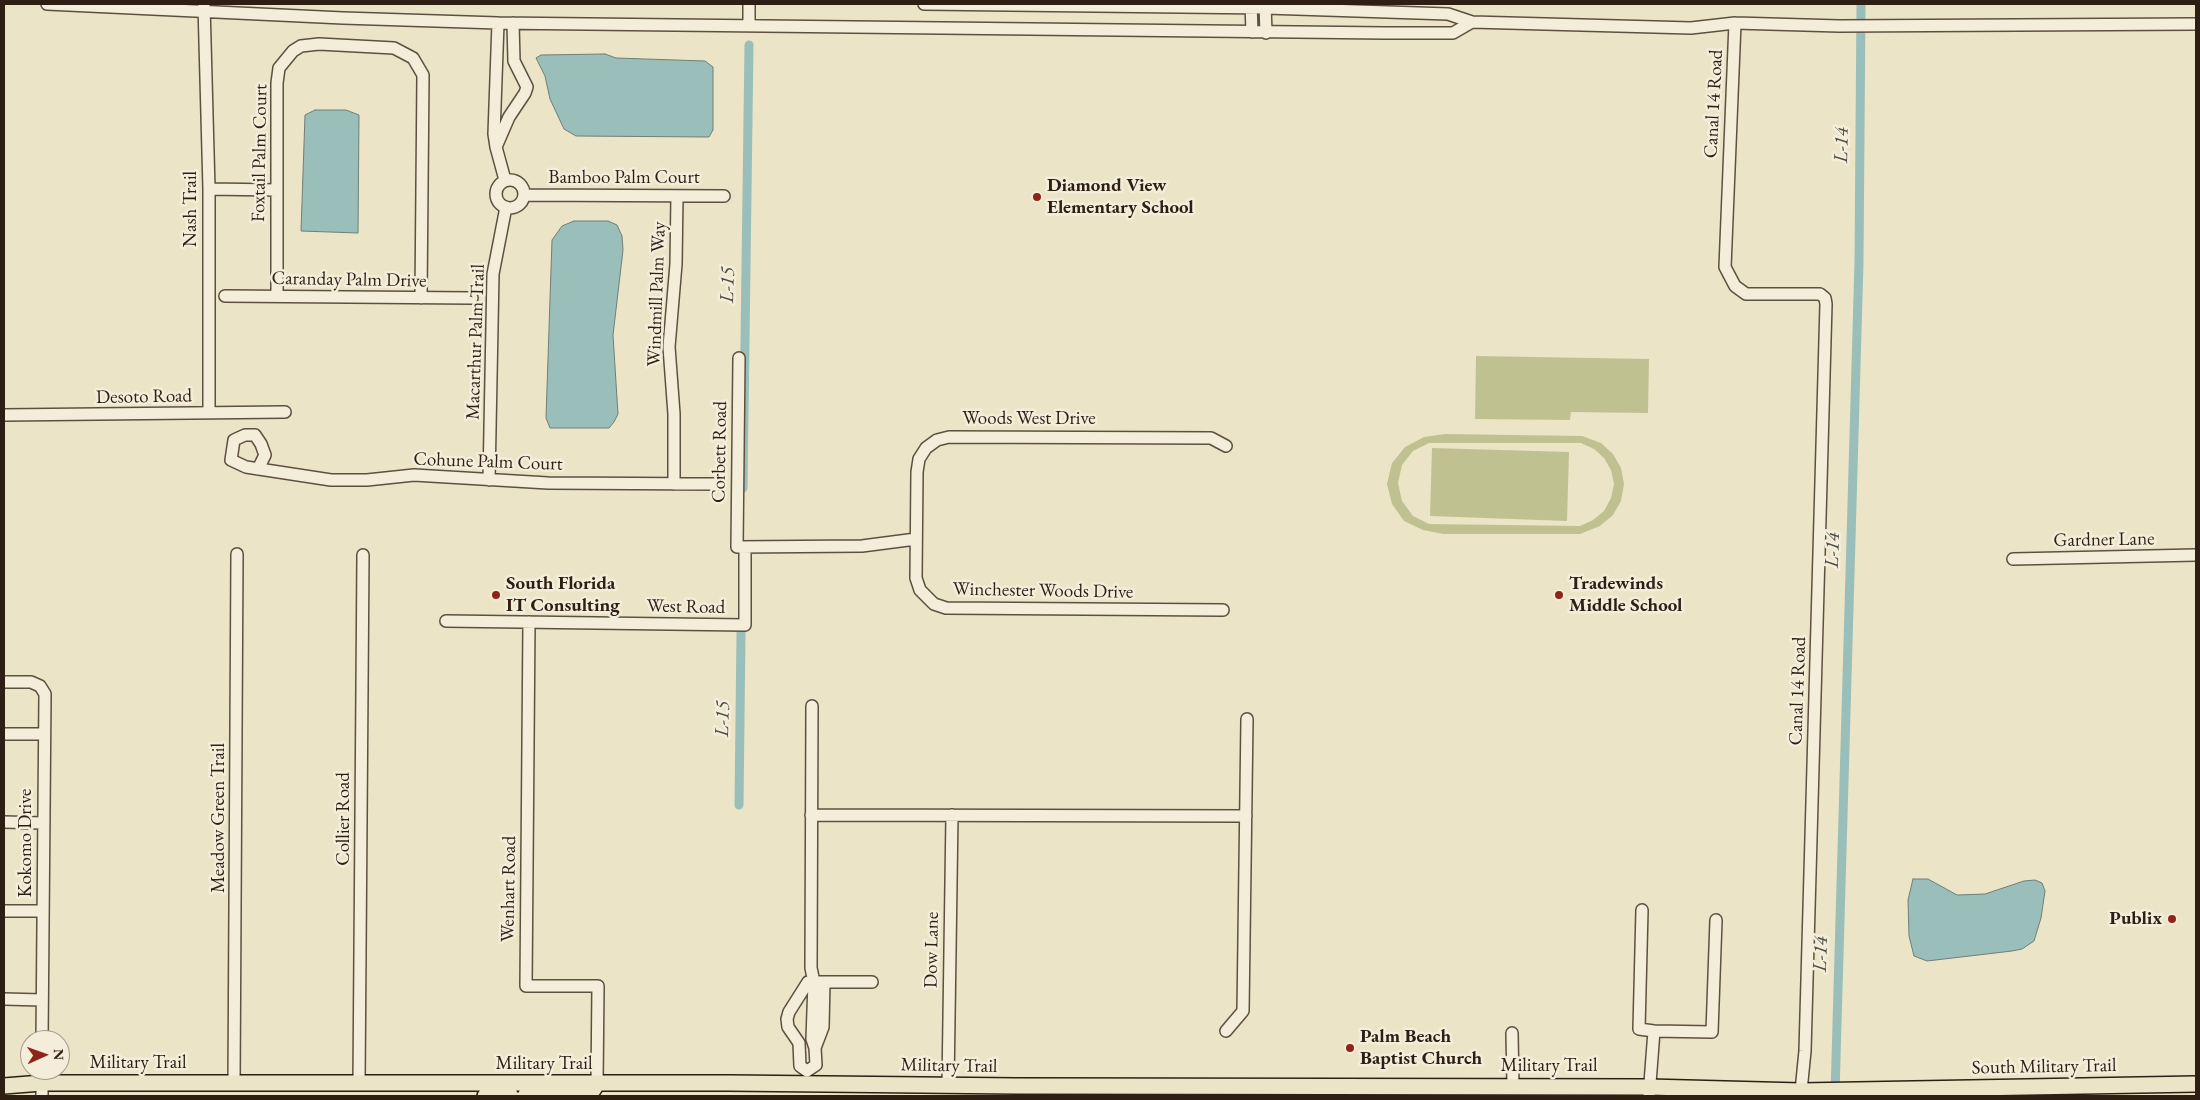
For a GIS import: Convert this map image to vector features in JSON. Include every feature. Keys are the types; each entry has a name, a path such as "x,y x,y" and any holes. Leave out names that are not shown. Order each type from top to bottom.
{"main road":[{"name":"Military Trail","path":"4,1086 42,1083 712,1083 807,1078 948,1085 1017,1091 1513,1086 1649,1092 1893,1091"},
{"path":"611,1096 613,1093 623,1092 696,1092 712,1083"},
{"path":"525,1096 582,1095 593,1090 598,1084"},
{"path":"2088,1096 2093,1094 2152,1094 2196,1084"},
{"name":"South Military Trail","path":"1893,1091 2058,1092 2196,1084"},
{"path":"485,1096 511,1096"}],"street":[{"path":"48,4 204,8 498,23 1266,33 1453,33 1472,22"},
{"path":"749,26 750,4"},
{"path":"924,4 1266,6 1448,14 1472,22 1691,28 1736,23 1839,26 2196,24"},
{"path":"1251,6 1252,32"},
{"path":"1266,6 1266,33"},
{"name":"Nash Trail","path":"204,8 209,189 209,413"},
{"path":"498,23 494,134 505,180"},
{"path":"496,147 509,117 527,87 514,61 512,23"},
{"name":"Canal 14 Road","path":"1736,23 1727,186 1725,267 1735,286 1746,294 1820,294 1825,298 1826,304 1805,1051 1801,1092"},
{"name":"Foxtail Palm Court","path":"276,296 277,83 279,68 292,51 309,44 385,47 404,51 413,58 423,75 422,298"},
{"path":"509,179 518,182 524,195 518,205 506,207 496,197 497,187 509,179"},
{"path":"209,189 277,190"},
{"name":"Bamboo Palm Court","path":"524,195 724,196"},
{"name":"Windmill Palm Way","path":"674,484 674,414 669,347 676,264 677,196"},
{"name":"Macarthur Palm Trail","path":"489,480 493,274 506,207"},
{"name":"Caranday Palm Drive","path":"225,296 472,298"},
{"name":"Corbett Road","path":"739,358 741,547 746,625"},
{"name":"Desoto Road","path":"4,415 285,412"},
{"name":"Woods West Drive","path":"916,539 918,465 926,448 942,438 1211,438 1226,446"},
{"name":"Cohune Palm Court","path":"258,469 331,480 367,480 414,475 548,483 718,484"},
{"path":"741,547 862,546 916,539"},
{"name":"Winchester Woods Drive","path":"916,539 918,584 929,600 946,608 1223,610"},
{"name":"Meadow Green Trail","path":"234,1083 237,554"},
{"name":"Collier Road","path":"359,1083 363,555"},
{"name":"Gardner Lane","path":"2013,559 2196,556"},
{"name":"West Road","path":"446,621 746,625"},
{"name":"Wenhart Road","path":"529,622 526,986 598,986 598,1084"},
{"name":"Kokomo Drive","path":"4,682 31,682 44,690 42,1030"},
{"path":"812,706 811,968 818,982 818,1007 812,1039 815,1048 816,1065 807,1078 800,1066 799,1043 788,1027 787,1020 789,1012 808,982 818,982 872,982"},
{"path":"1226,1031 1243,1010 1247,719"},
{"path":"4,734 44,734"},
{"path":"811,815 1246,816"},
{"name":"Dow Lane","path":"948,1085 952,815"},
{"path":"4,822 43,823"},
{"path":"1642,910 1639,1029 1712,1032 1716,920"},
{"path":"4,911 43,911"},
{"path":"4,999 42,1000"},
{"path":"796,1000 818,1007"},
{"path":"1649,1092 1654,1031"},
{"path":"1512,1033 1513,1086"}],"green space":[{"path":"1476,356 1649,359 1648,413 1571,412 1570,420 1475,419"},
{"path":"1445,434 1582,436 1601,443 1613,454 1621,468 1624,484 1621,501 1613,515 1600,526 1580,534 1443,534 1423,530 1404,521 1392,504 1387,484 1392,463 1405,447 1424,437","holes":["1429,443 1581,443 1594,449 1604,458 1611,470 1614,484 1611,498 1604,511 1593,520 1580,526 1429,524 1413,516 1402,501 1398,483 1402,465 1413,451"]},
{"path":"1432,448 1569,452 1567,521 1430,516"}],"water":[{"path":"605,54 616,58 705,61 713,67 713,130 709,137 576,136 564,129 550,99 545,76 536,58 541,55"},
{"path":"315,110 346,110 359,115 358,233 301,231 305,115"},
{"path":"574,221 608,221 617,225 622,236 623,250 613,335 618,414 609,428 550,428 546,418 552,240 562,226"},
{"path":"1913,879 1928,879 1957,895 1985,894 2024,881 2035,880 2042,883 2045,891 2041,918 2034,941 2022,949 2012,951 1927,961 1914,956 1909,936 1908,900"}],"waterway":[{"name":"L-14","path":"1835,1093 1859,262 1861,4"},
{"name":"L-15","path":"743,488 749,45"},
{"name":"L-15","path":"739,805 741,633"}],"place":[{"name":"Diamond View Elementary School","path":"1037,197"},
{"name":"South Florida IT Consulting","path":"496,595"},
{"name":"Tradewinds Middle School","path":"1559,595"},
{"name":"Publix","path":"2172,919"},
{"name":"Palm Beach Baptist Church","path":"1350,1048"}]}
